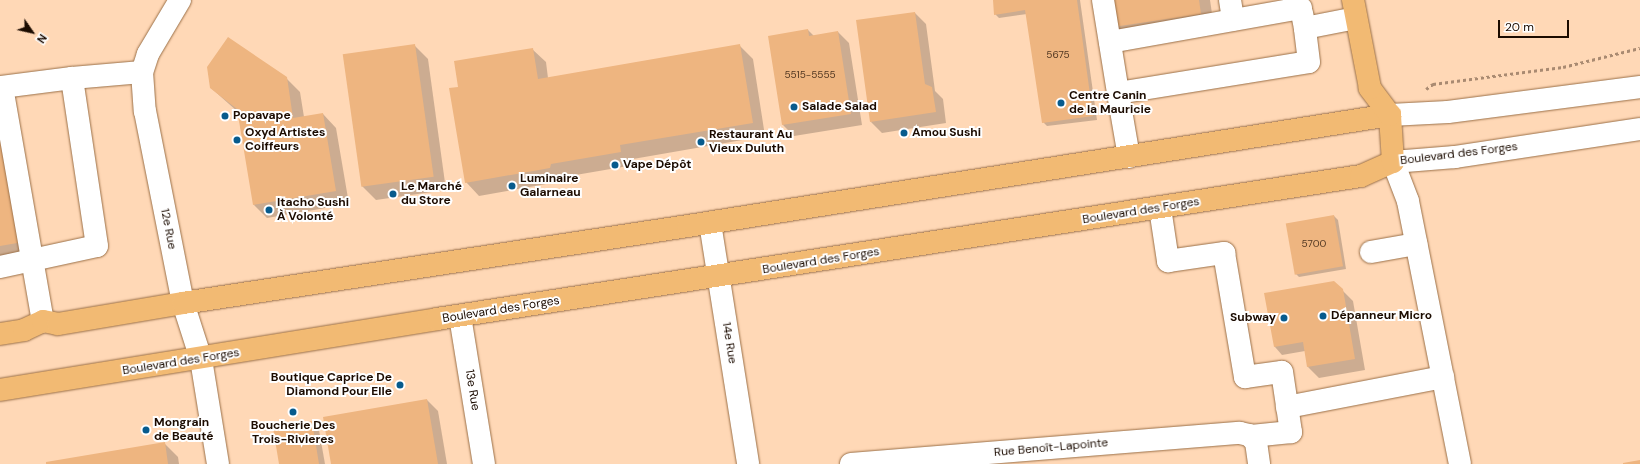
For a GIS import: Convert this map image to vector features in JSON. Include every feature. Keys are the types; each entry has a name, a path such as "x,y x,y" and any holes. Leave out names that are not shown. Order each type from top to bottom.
{"main road":[{"path":"1354,9 1370,88 1390,115 1393,162"},
{"path":"0,334 24,330 43,321 58,324 184,303 710,223 1390,115"},
{"name":"Boulevard des Forges","path":"0,390 201,359 460,316 1361,176 1393,162"}],"street":[{"name":"12e Rue","path":"180,0 148,54 142,72 145,111 184,303 201,359 218,464"},
{"path":"1103,0 1129,157"},
{"path":"1110,42 1232,10 1302,12 1354,9"},
{"path":"1118,93 1309,62 1302,12"},
{"path":"43,321 1,88 72,78 142,72"},
{"path":"0,267 33,262 97,246 72,78"},
{"path":"1390,115 1448,112 1640,87"},
{"name":"Boulevard des Forges","path":"1393,162 1456,156 1640,129"},
{"path":"1393,162 1408,201 1460,464"},
{"path":"1160,208 1168,261 1224,253 1245,377 1282,372 1287,407 1443,377"},
{"name":"14e Rue","path":"710,223 748,464"},
{"path":"1370,252 1416,244"},
{"name":"13e Rue","path":"460,316 484,464"},
{"name":"Rue Benoît-Lapointe","path":"851,464 1240,433 1251,436 1291,432 1287,407"},
{"path":"1251,436 1256,442 1259,464"}],"path":[{"path":"1421,93 1433,84 1563,67 1640,48"}],"building":[{"path":"993,0 1077,0 1093,116 1042,123 1025,10 994,15"},
{"path":"1109,0 1199,0 1201,14 1113,27"},
{"path":"915,12 925,84 932,87 936,112 870,122 856,20"},
{"path":"808,29 809,36 838,31 851,114 782,125 768,36"},
{"path":"228,37 287,77 293,118 323,113 336,191 253,205 237,109 210,88 207,67"},
{"path":"415,44 434,177 361,187 343,54"},
{"path":"740,44 753,123 620,145 621,152 551,164 550,168 465,183 449,88 458,87 454,61 533,48 538,79"},
{"path":"0,126 23,242 0,246"},
{"path":"1334,215 1343,266 1295,275 1286,224"},
{"name":"Dépanneur Micro","path":"1334,281 1343,289 1355,359 1307,367 1303,342 1274,347 1264,293"},
{"path":"427,399 438,464 331,464 323,417"},
{"path":"312,421 319,464 279,464 273,428"},
{"path":"165,442 168,464 46,464 46,462"},
{"path":"1640,460 1640,464 1623,464 1623,463"}],"place":[{"name":"Centre Canin de la Mauricie","path":"1061,103"},
{"name":"Salade Salad","path":"794,107"},
{"name":"Popavape","path":"225,116"},
{"name":"Amou Sushi","path":"904,133"},
{"name":"Oxyd Artistes Coiffeurs","path":"237,140"},
{"name":"Restaurant Au Vieux Duluth","path":"701,142"},
{"name":"Vape Dépôt","path":"615,165"},
{"name":"Luminaire Galarneau","path":"512,186"},
{"name":"Le Marché du Store","path":"393,194"},
{"name":"Itacho Sushi À Volonté","path":"269,210"},
{"name":"Dépanneur Micro","path":"1323,316"},
{"name":"Subway","path":"1284,318"},
{"name":"Boutique Caprice De Diamond Pour Elle","path":"400,385"},
{"name":"Boucherie Des Trois-Rivieres","path":"293,412"},
{"name":"Mongrain de Beauté","path":"146,430"}]}
